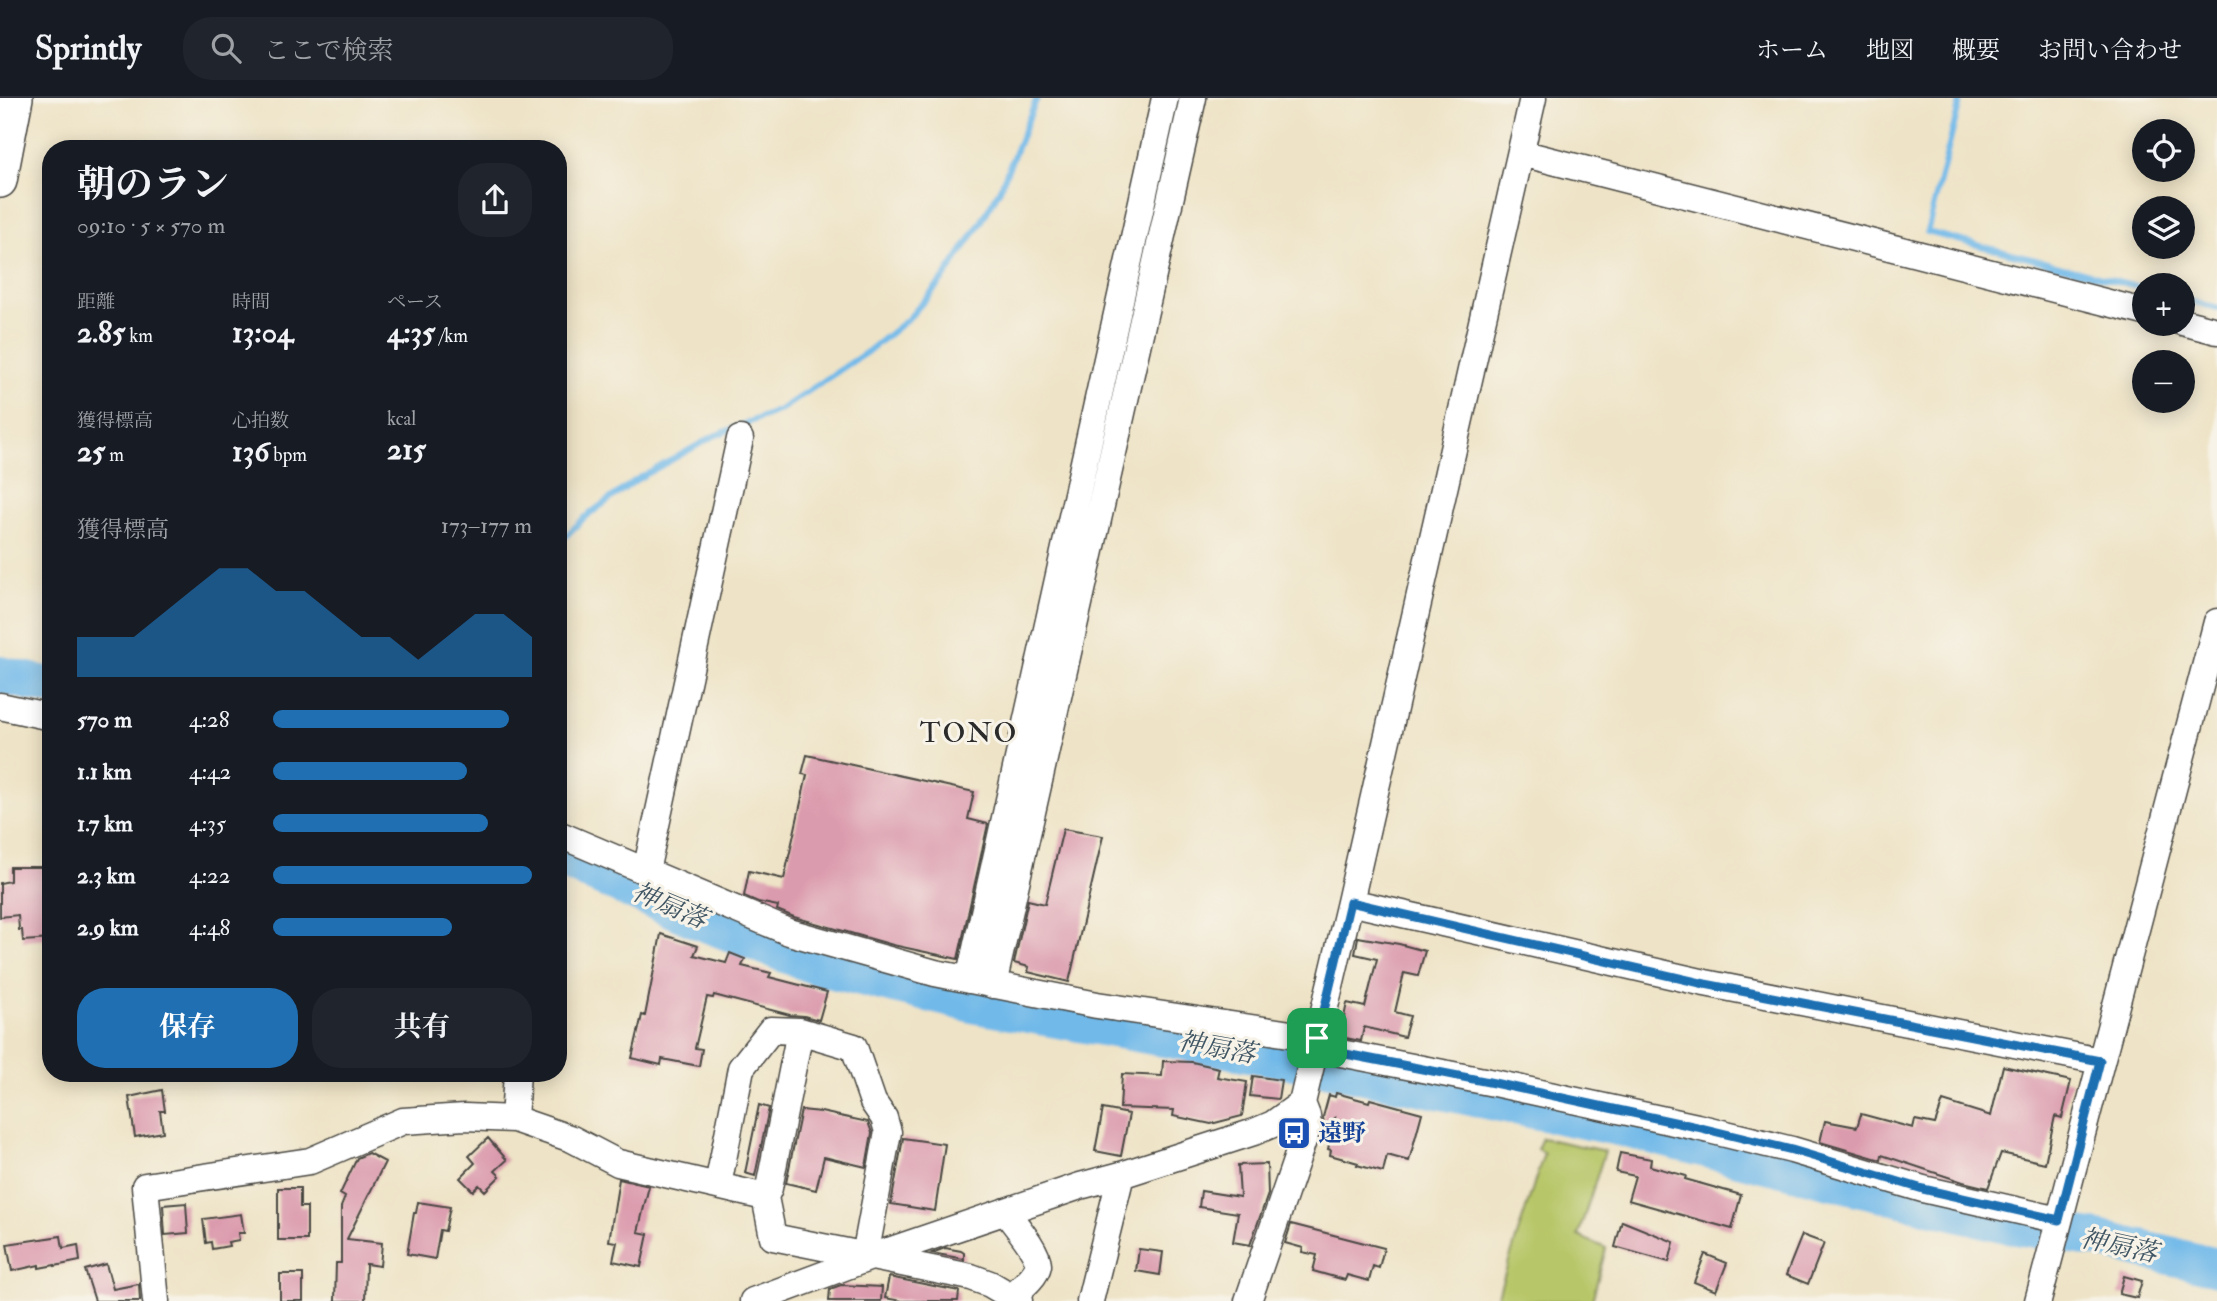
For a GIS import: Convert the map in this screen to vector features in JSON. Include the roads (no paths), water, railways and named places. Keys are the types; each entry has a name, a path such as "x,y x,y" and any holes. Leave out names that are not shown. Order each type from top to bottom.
{"main road":[{"path":"0,181 16,98"}],"street":[{"path":"981,982 1165,98"},
{"path":"981,982 1193,98"},
{"path":"1248,1301 1308,1126 1302,1103 1534,98"},
{"path":"1521,153 2132,309"},
{"path":"2195,325 2217,331"},
{"path":"646,871 740,439"},
{"path":"2038,1301 2217,622"},
{"path":"0,706 42,716"},
{"path":"567,838 789,932 935,974 1316,1043 1697,1127 1792,1150 1923,1189 2059,1220"},
{"path":"1350,902 1705,984 2100,1061"},
{"path":"719,1185 741,1068 771,1030 800,1031 854,1046 873,1102 884,1118 888,1132 867,1245 871,1257"},
{"path":"800,1031 769,1188 765,1196 773,1237 971,1277 1015,1298 1038,1266 1037,1256 1005,1211"},
{"path":"514,1119 516,1082"},
{"path":"753,1301 1005,1211 1254,1132 1273,1124 1302,1103"},
{"path":"156,1301 145,1186 310,1161 403,1121 465,1117 514,1119 572,1139 618,1163 765,1196"},
{"path":"1090,1301 1121,1175"}],"waterway":[{"path":"567,535 584,518 636,480 714,436 780,410 867,352 908,319 944,278 980,224 1000,189 1037,98"},
{"path":"1961,98 1927,232 2132,285"},
{"path":"2195,302 2217,308"},
{"name":"神扇落","path":"0,675 42,684"},
{"name":"神扇落","path":"567,862 695,919 816,966 977,1005 1305,1063 1627,1129 2010,1225 2098,1239 2217,1267"},
{"path":"977,1005 980,987"}],"place":[{"name":"遠野","path":"1294,1133"}],"district":[{"name":"TONO","path":"969,732"}]}
